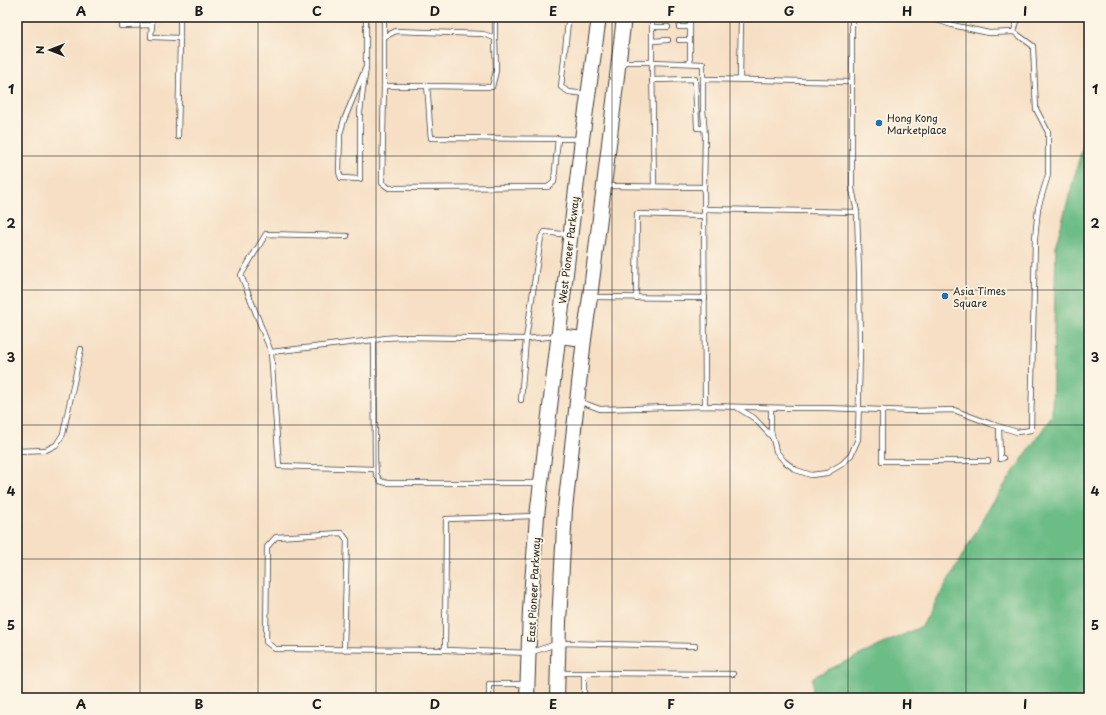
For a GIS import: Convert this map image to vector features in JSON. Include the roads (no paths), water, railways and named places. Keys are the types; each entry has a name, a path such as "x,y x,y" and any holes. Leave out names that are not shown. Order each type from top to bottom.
{"main road":[{"name":"West Pioneer Parkway","path":"542,483 570,235 599,17"},
{"path":"557,698 559,622 565,510 584,339 624,19"},
{"path":"558,336 584,339"},
{"name":"East Pioneer Parkway","path":"527,698 530,610 537,516 542,483"}],"lane":[{"path":"122,17 121,26 152,25"},
{"path":"152,17 151,37 180,38"},
{"path":"178,137 180,17"},
{"path":"366,17 366,67 360,112 360,179 341,178 339,172 340,134 344,120 366,67"},
{"path":"384,17 382,183 389,188 548,187 554,182 558,138"},
{"path":"384,86 492,87 496,71 495,17"},
{"path":"572,17 568,22 561,87 568,92 588,94"},
{"path":"652,17 654,186"},
{"path":"690,17 690,63"},
{"path":"740,79 741,17"},
{"path":"771,408 771,430 776,451 784,462 796,470 811,474 827,473 842,464 851,455 858,439 860,331 857,212 852,189 852,17"},
{"path":"898,17 918,17"},
{"path":"577,401 600,409 705,406 954,410 999,427 1017,432 1031,430 1035,239 1038,208 1048,174 1048,132 1036,109 1033,46 1014,32 988,34 952,26 928,17"},
{"path":"1014,32 1018,17"},
{"path":"652,27 668,27"},
{"path":"679,27 690,27"},
{"path":"384,37 396,31 483,34 495,38"},
{"path":"652,41 668,40"},
{"path":"679,40 690,40"},
{"path":"619,62 703,64 702,109 705,137 705,406"},
{"path":"652,80 695,79 697,128 704,128"},
{"path":"703,79 852,82"},
{"path":"427,86 431,138 582,139"},
{"path":"604,186 704,187"},
{"path":"704,209 857,212"},
{"path":"636,298 637,214 704,216"},
{"path":"521,400 526,339 540,237 545,232 570,235"},
{"path":"347,236 266,234 241,275 271,352 279,466 376,469"},
{"path":"590,297 705,298"},
{"path":"271,352 385,338 526,339 558,336"},
{"path":"374,340 374,460 376,474 380,481 542,483"},
{"path":"17,451 46,450 56,445 63,434 81,349"},
{"path":"737,407 754,418 773,438"},
{"path":"882,410 882,460 988,461"},
{"path":"999,427 1000,459 1002,458"},
{"path":"445,650 446,519 537,516"},
{"path":"344,650 347,540 342,533 276,537 267,547 266,642 275,649 344,650 445,650 529,653 559,643 695,646"},
{"path":"558,673 733,674"},
{"path":"584,673 584,698"},
{"path":"489,698 489,684 528,684"}],"place":[{"name":"Hong Kong Marketplace","path":"879,123"},
{"name":"Asia Times Square","path":"945,296"}]}
